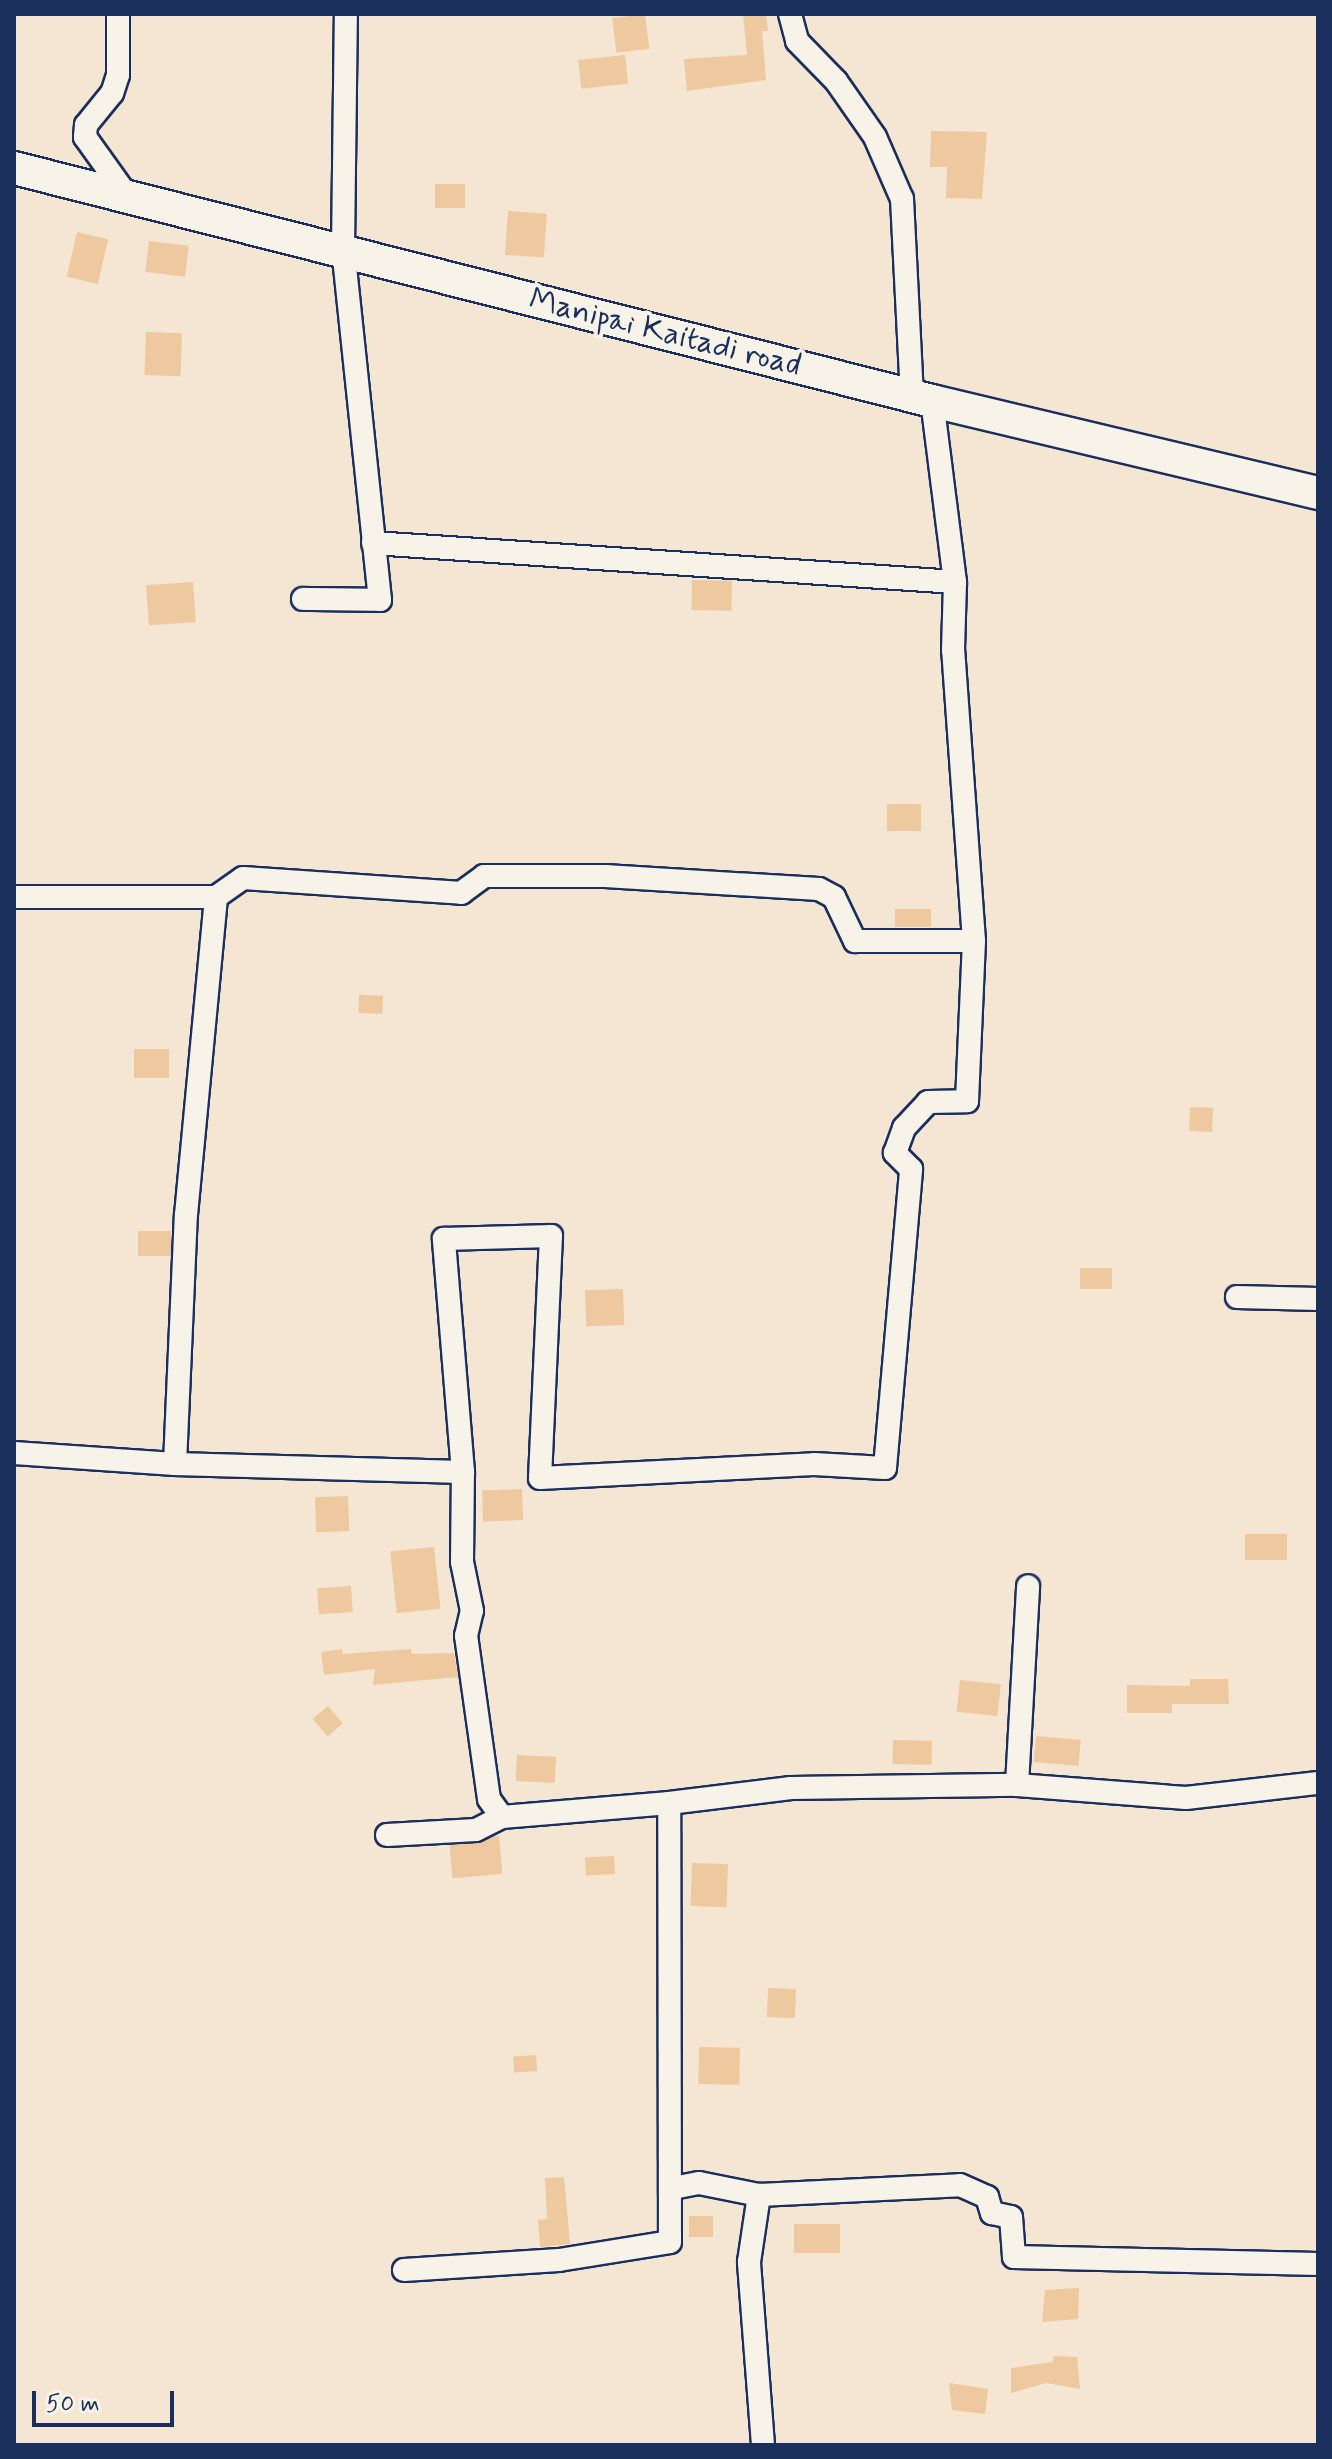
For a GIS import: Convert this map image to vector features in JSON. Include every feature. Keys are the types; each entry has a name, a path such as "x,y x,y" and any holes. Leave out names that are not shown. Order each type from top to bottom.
{"main road":[{"name":"Manipai Kaitadi road","path":"14,168 922,399 1318,493"}],"street":[{"path":"118,14 118,75 112,93 86,125 85,137 128,197"},
{"path":"303,599 380,600 343,250 346,14"},
{"path":"502,1817 489,1799 466,1636 472,1611 462,1562 463,1472 444,1239 551,1236 540,1478 814,1464 885,1468 911,1169 895,1153 904,1128 928,1102 967,1101 974,941 953,650 955,582 922,399 902,199 875,137 836,81 797,41 790,14"},
{"path":"373,543 955,582"},
{"path":"14,897 216,897 243,878 461,893 484,876 605,876 819,889 834,897 855,941 974,941"},
{"path":"175,1464 186,1215 216,897"},
{"path":"1237,1297 1318,1299"},
{"path":"14,1453 175,1464 463,1472"},
{"path":"1017,1785 1028,1586"},
{"path":"387,1835 476,1830 502,1817 669,1803 791,1788 1017,1785 1186,1798 1318,1783"},
{"path":"404,2270 559,2260 670,2242 673,2188 669,1803"},
{"path":"673,2188 699,2183 759,2195 960,2185 987,2197 992,2213 1011,2217 1014,2257 1318,2264"},
{"path":"759,2195 749,2262 763,2445"}],"building":[{"path":"645,14 649,49 617,53 612,18"},
{"path":"743,14 766,14 768,31 762,31 766,80 687,91 684,59 747,55"},
{"path":"625,55 628,84 581,89 578,60"},
{"path":"931,131 987,132 982,199 946,198 947,167 930,167"},
{"path":"435,184 465,184 465,208 435,208"},
{"path":"508,211 547,214 544,258 505,255"},
{"path":"77,232 108,239 98,284 67,277"},
{"path":"149,241 189,246 185,277 145,272"},
{"path":"146,332 182,333 180,376 144,375"},
{"path":"692,580 732,581 731,611 691,610"},
{"path":"193,582 196,622 149,625 146,585"},
{"path":"887,804 921,804 921,831 887,831"},
{"path":"895,909 931,909 931,927 895,927"},
{"path":"359,995 383,996 382,1014 358,1013"},
{"path":"134,1049 169,1049 169,1078 134,1078"},
{"path":"1190,1107 1213,1108 1212,1132 1189,1131"},
{"path":"138,1231 171,1231 171,1256 138,1256"},
{"path":"1080,1268 1112,1268 1112,1289 1080,1289"},
{"path":"623,1289 624,1325 586,1326 585,1290"},
{"path":"522,1489 523,1520 483,1521 482,1490"},
{"path":"348,1496 349,1531 316,1532 315,1497"},
{"path":"1245,1534 1287,1534 1287,1560 1245,1560"},
{"path":"434,1547 440,1609 397,1613 390,1552"},
{"path":"351,1586 353,1612 319,1614 317,1588"},
{"path":"342,1649 343,1654 411,1649 412,1654 454,1653 458,1677 373,1685 375,1669 324,1675 321,1652"},
{"path":"1190,1679 1228,1679 1229,1704 1172,1704 1172,1713 1127,1713 1127,1685 1190,1686"},
{"path":"960,1680 1001,1684 997,1716 957,1712"},
{"path":"328,1706 343,1724 327,1736 313,1719"},
{"path":"1036,1736 1081,1740 1079,1766 1034,1762"},
{"path":"893,1740 932,1741 932,1765 893,1764"},
{"path":"517,1755 556,1757 555,1783 516,1781"},
{"path":"499,1836 502,1874 453,1878 449,1840"},
{"path":"614,1856 615,1874 586,1875 585,1858"},
{"path":"692,1863 728,1864 726,1907 690,1906"},
{"path":"768,1988 796,1989 795,2018 767,2017"},
{"path":"699,2047 740,2048 739,2085 698,2084"},
{"path":"536,2055 537,2071 514,2073 513,2057"},
{"path":"564,2177 570,2244 540,2247 538,2220 547,2219 545,2178"},
{"path":"689,2216 713,2216 713,2237 689,2237"},
{"path":"794,2224 840,2224 840,2253 794,2253"},
{"path":"1079,2288 1078,2319 1042,2322 1045,2290"},
{"path":"1053,2356 1077,2357 1080,2389 1046,2383 1011,2393 1011,2368 1053,2362"},
{"path":"949,2383 988,2389 985,2414 952,2410"}]}
